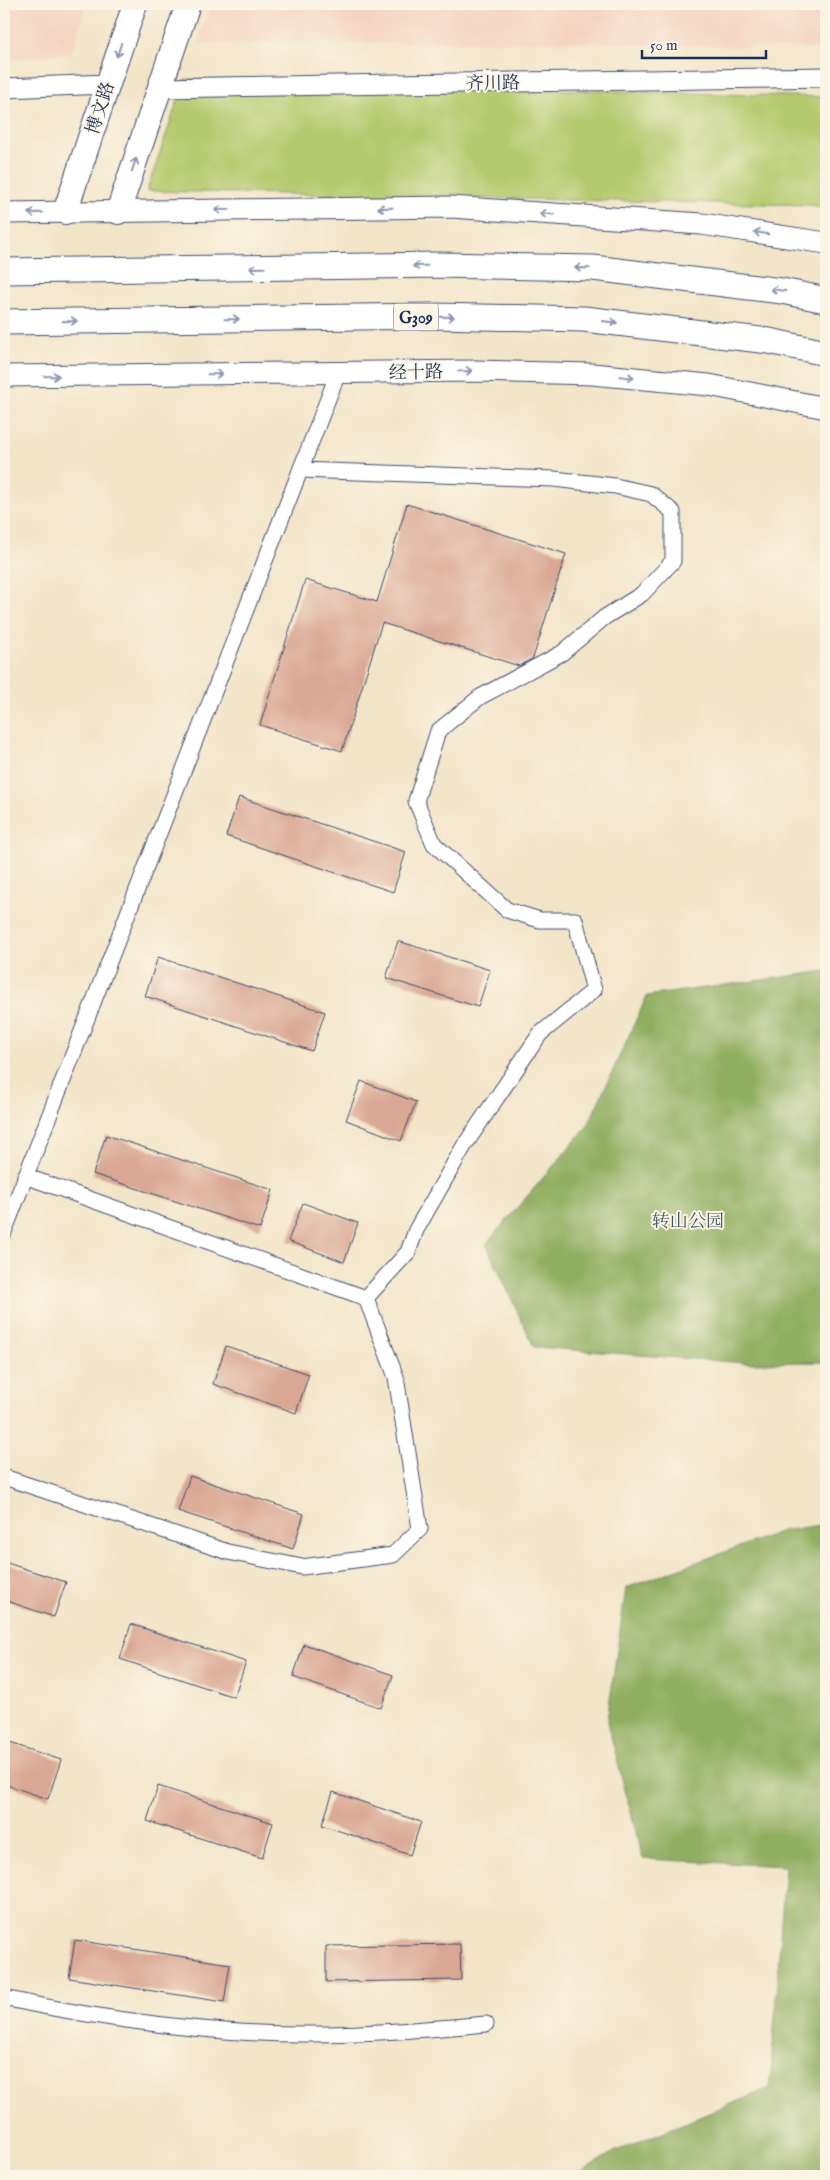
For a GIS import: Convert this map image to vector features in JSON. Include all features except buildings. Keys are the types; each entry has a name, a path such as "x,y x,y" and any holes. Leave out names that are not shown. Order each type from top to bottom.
{"highway":[{"path":"4,271 439,265 593,268 782,291 826,300"},
{"name":"G309","path":"4,322 433,316 584,319 769,341 826,354"}],"main road":[{"name":"博文路","path":"65,212 134,4"},
{"path":"118,212 188,4"},
{"path":"4,213 451,207 702,224 826,243"},
{"name":"经十路","path":"4,376 475,371 592,374 709,386 826,408"}],"street":[{"name":"齐川路","path":"160,88 826,77"},
{"path":"4,88 108,84"},
{"path":"4,1232 338,373"},
{"path":"300,470 554,479 615,486 651,494 673,512 674,561 642,594 605,616 562,653 480,697 438,730 416,801 434,844 507,910 540,920 576,920 594,990 540,1034 509,1076 464,1146 416,1230 408,1252 366,1298"},
{"path":"4,1477 228,1552 302,1567 394,1555 420,1529 396,1376 366,1298 25,1176"},
{"path":"4,1998 72,2013 226,2031 340,2034 486,2024"}],"shaded area":[{"path":"4,4 86,4 71,54 4,59"},
{"path":"211,4 826,4 826,49 574,42 198,43"}],"green space":[{"path":"185,79 826,97 826,208 810,205 147,191"},
{"name":"转山公园","path":"826,971 826,1362 745,1363 534,1347 486,1244 587,1127 647,996"},
{"path":"826,1524 826,2176 573,2176 614,2152 770,2088 785,1866 643,1859 607,1721 626,1588 782,1531"}]}
